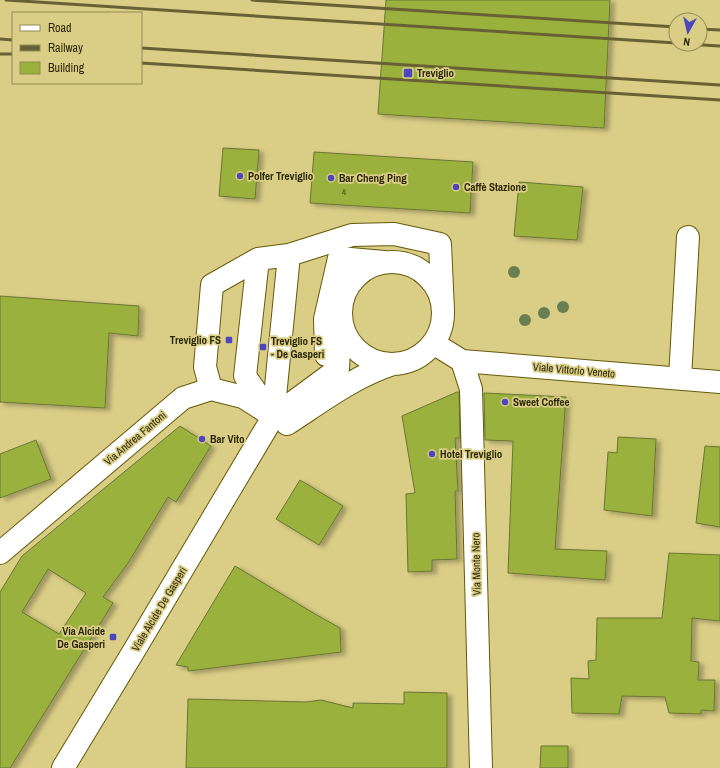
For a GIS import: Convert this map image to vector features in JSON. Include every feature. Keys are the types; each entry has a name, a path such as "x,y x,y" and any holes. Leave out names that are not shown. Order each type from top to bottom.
{"street":[{"path":"281,420 243,397 211,389 205,367 212,285 258,259 289,255 352,235 394,234 440,244 443,310 440,331 433,343 422,354 408,361 393,364 386,364 372,360 355,349 344,332 341,313"},
{"path":"680,378 688,237"},
{"path":"281,420 289,255"},
{"path":"338,369 326,354 325,319 339,258 406,264 424,274 434,284 440,297 443,310"},
{"path":"258,259 245,376 281,420"},
{"path":"338,369 341,313 346,292 357,276 371,267 392,262"},
{"name":"Viale Vittorio Veneto","path":"433,343 462,361 720,382"},
{"name":"Via Monte Nero","path":"462,361 471,389 481,768"},
{"name":"Viale Alcide De Gasperi","path":"281,420 357,379 393,364"},
{"name":"Viale Alcide De Gasperi","path":"63,768 254,448 281,420 338,369"},
{"name":"Via Andrea Fantoni","path":"0,553 183,398 211,389"}],"building":[{"path":"386,0 610,0 604,128 378,114"},
{"path":"223,148 259,150 255,199 219,196"},
{"path":"314,152 473,162 470,213 310,203"},
{"path":"519,182 583,187 577,240 514,236"},
{"path":"0,296 139,306 138,336 109,333 105,408 0,402"},
{"path":"459,392 460,438 455,438 458,491 455,491 457,559 432,560 432,571 408,572 406,494 415,493 402,416"},
{"path":"484,393 566,397 555,549 607,551 605,580 508,573 513,441 485,440"},
{"path":"180,426 211,446 176,502 168,497 128,563 103,597 113,603 10,768 0,768 0,592 22,556","holes":["48,569 86,593 59,634 22,612"]},
{"path":"618,437 656,439 652,516 604,510 608,452 617,453"},
{"path":"36,440 51,479 0,498 0,454"},
{"path":"705,446 720,447 720,527 696,523"},
{"path":"300,480 343,506 319,545 276,519"},
{"path":"669,553 720,555 720,621 692,618 691,661 699,662 698,680 715,680 714,711 701,710 701,714 669,713 665,697 622,696 619,714 572,713 571,678 589,679 588,661 596,660 597,618 662,618"},
{"path":"235,566 340,628 341,652 188,671 188,667 176,665"},
{"path":"404,692 447,693 447,768 186,768 188,699 306,702 321,700 353,708 353,703 404,704"},
{"path":"541,746 568,746 568,768 540,768"}],"railway":[{"path":"6,0 668,42"},
{"path":"252,0 668,26"},
{"path":"708,29 720,30"},
{"path":"0,39 12,40"},
{"path":"708,45 720,46"},
{"path":"142,48 720,85"},
{"path":"0,54 12,54"},
{"path":"142,63 720,100"}],"place":[{"name":"Treviglio","path":"408,73"},
{"name":"Polfer Treviglio","path":"240,176"},
{"name":"Bar Cheng Ping","path":"331,178"},
{"name":"Caffè Stazione","path":"456,187"},
{"name":"Treviglio FS","path":"229,340"},
{"name":"Treviglio FS - De Gasperi","path":"263,347"},
{"name":"Sweet Coffee","path":"505,402"},
{"name":"Bar Vito","path":"202,439"},
{"name":"Hotel Treviglio","path":"432,454"},
{"name":"Via Alcide De Gasperi","path":"113,637"}]}
